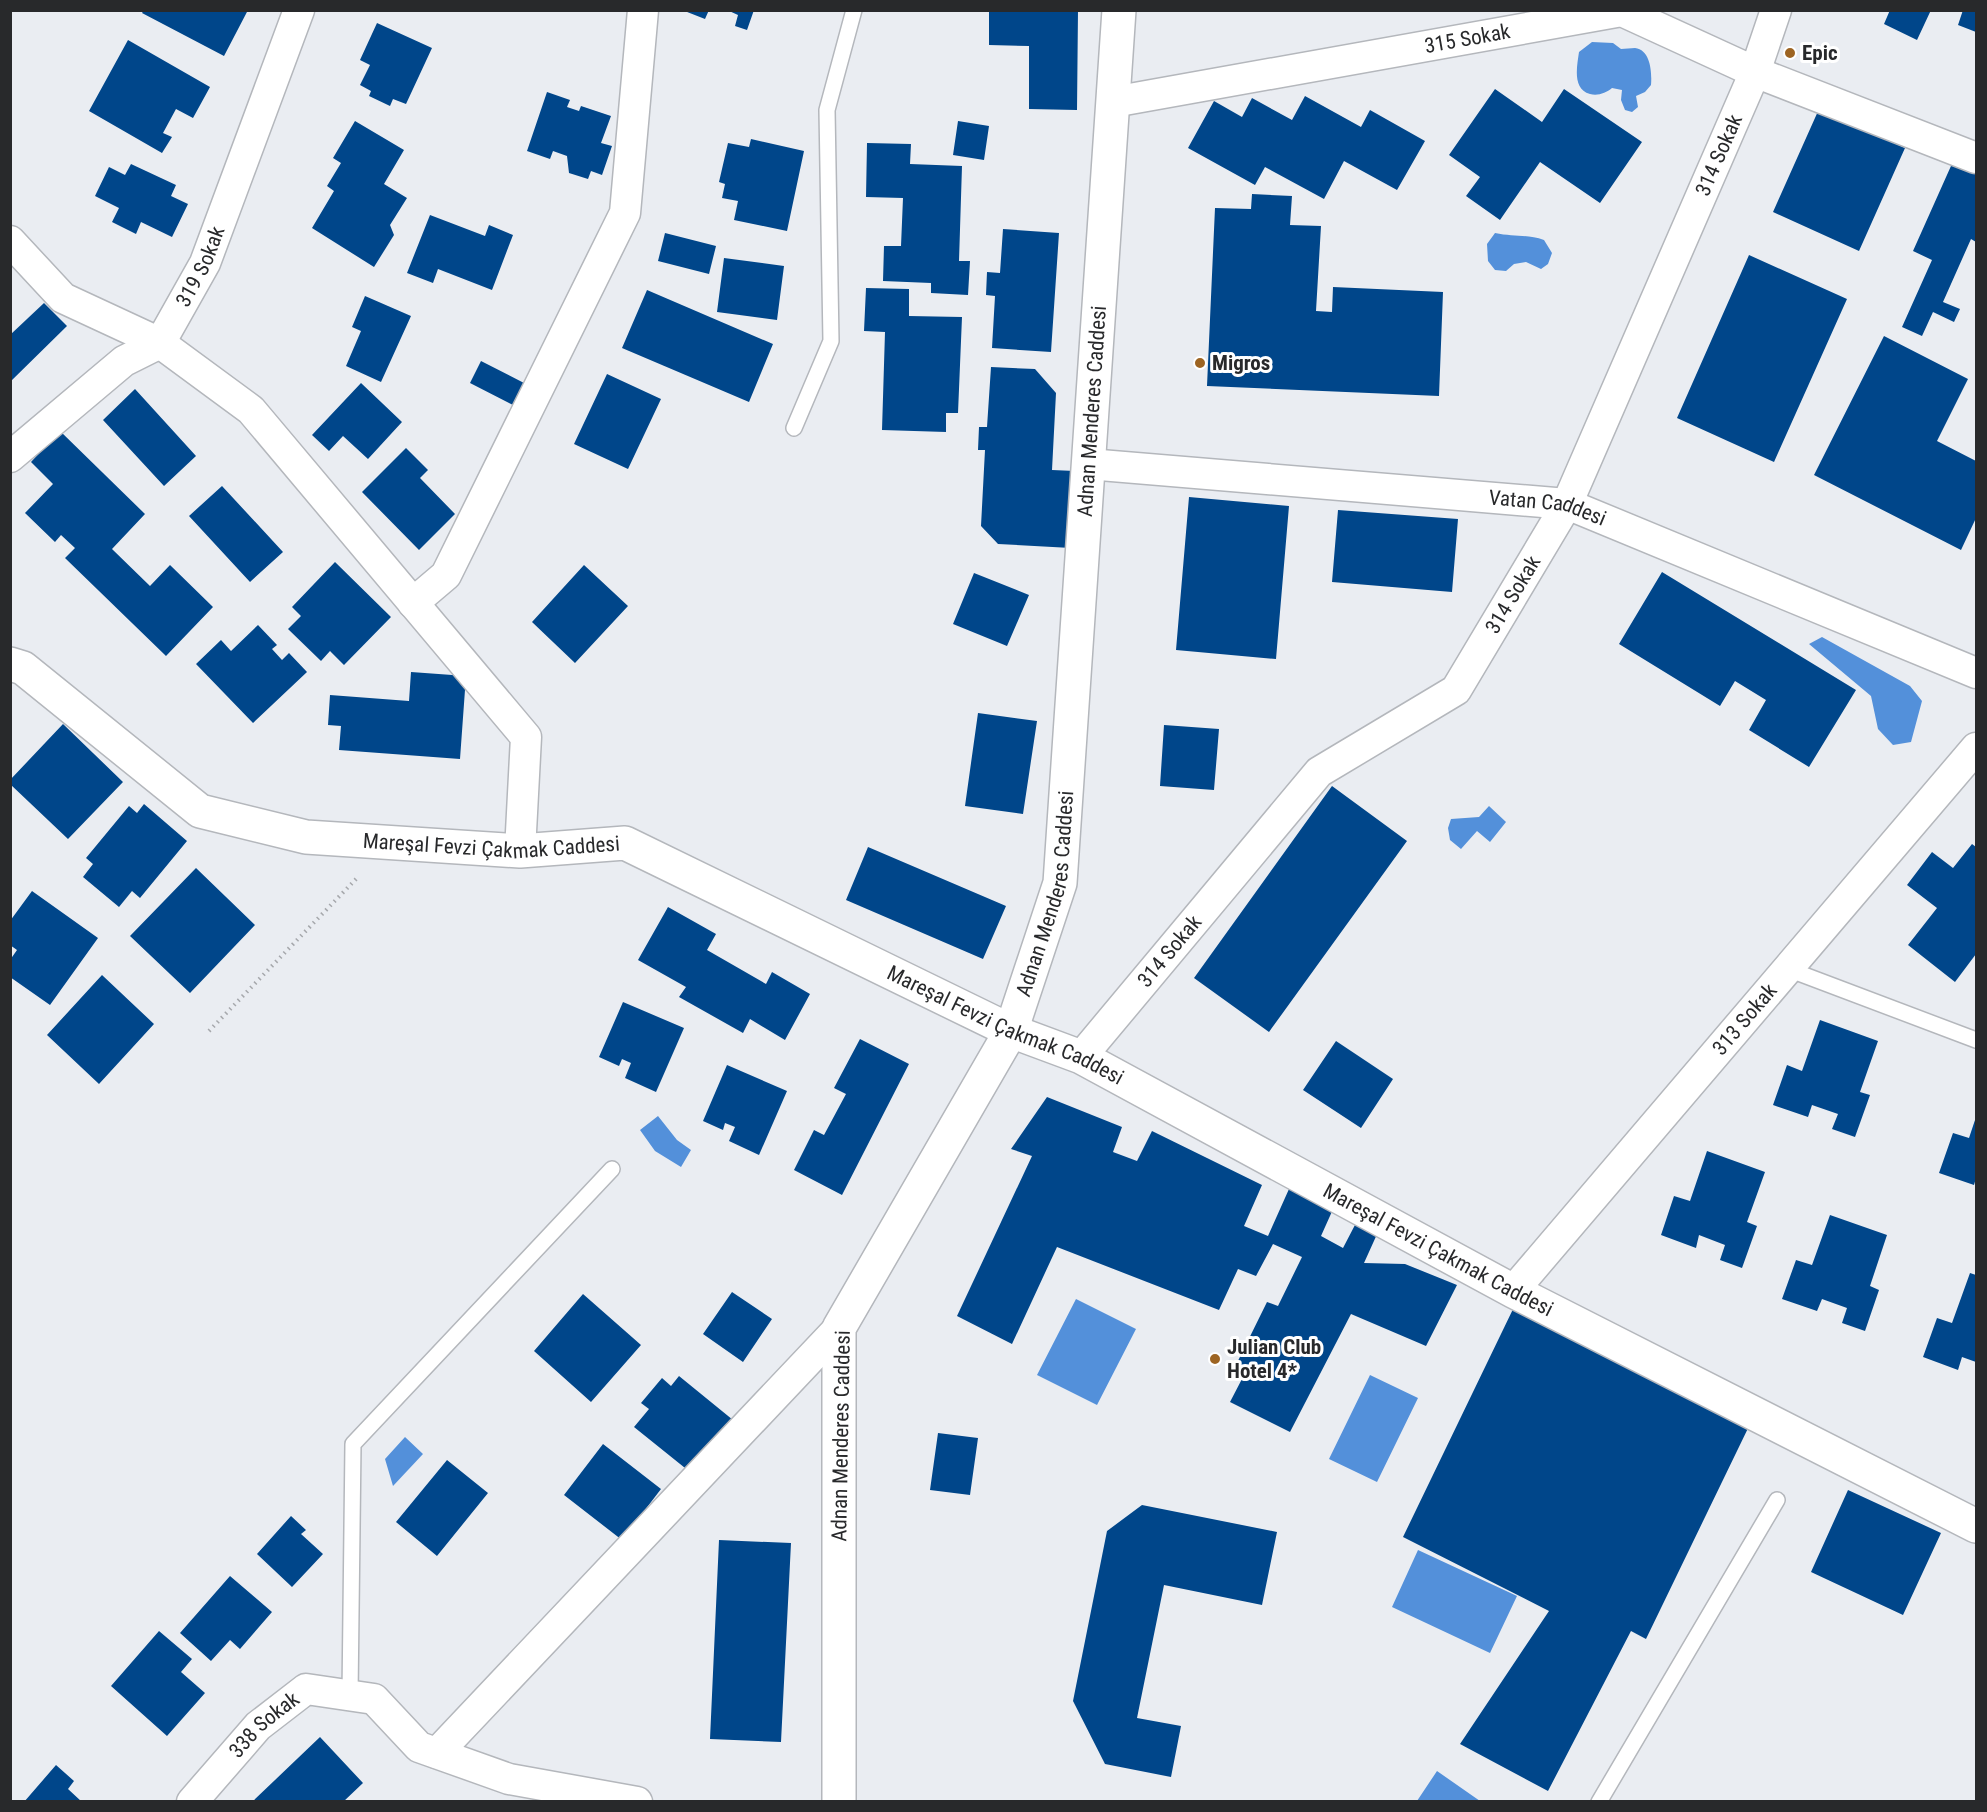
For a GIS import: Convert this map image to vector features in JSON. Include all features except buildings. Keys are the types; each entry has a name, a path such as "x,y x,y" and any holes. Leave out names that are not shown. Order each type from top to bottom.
{"street":[{"name":"319 Sokak","path":"160,342 205,263 299,10"},
{"path":"413,603 446,575 625,213 643,10"},
{"name":"Adnan Menderes Caddesi","path":"839,1802 839,1328 1011,1031 1060,883 1119,10"},
{"name":"314 Sokak","path":"1082,1058 1319,772 1456,690 1567,504 1755,72 1776,10"},
{"name":"315 Sokak","path":"1113,102 1623,11 1755,72 1977,158"},
{"path":"10,241 63,298 160,342 251,410 526,737 519,851"},
{"path":"10,457 124,361 160,342"},
{"name":"Vatan Caddesi","path":"1088,464 1567,504 1977,673"},
{"name":"Mareşal Fevzi Çakmak Caddesi","path":"10,664 23,668 200,811 306,837 519,851 625,843 1011,1031 1082,1058 1513,1291 1977,1526"},
{"name":"313 Sokak","path":"1513,1291 1977,748"},
{"path":"436,1753 839,1328"},
{"name":"338 Sokak","path":"192,1802 258,1726 306,1689 374,1699 419,1747 436,1753 505,1790 638,1802"}],"lane":[{"path":"794,428 831,340 827,110 854,10"},
{"path":"1788,969 1977,1040"},
{"path":"350,1695 353,1444 612,1169"},
{"path":"1599,1802 1778,1500"}],"path":[{"path":"209,1031 391,843"}],"water":[{"path":"1592,42 1613,43 1621,49 1635,48 1647,57 1651,69 1651,85 1645,92 1636,96 1638,107 1632,112 1625,110 1621,100 1622,90 1612,88 1602,94 1593,95 1580,87 1577,76 1579,52"},
{"path":"1495,233 1544,240 1552,253 1548,264 1541,269 1526,262 1514,264 1506,271 1495,270 1488,261 1487,244"},
{"path":"1822,637 1910,686 1922,701 1911,742 1893,745 1878,729 1871,696 1809,644"},
{"path":"1489,806 1506,822 1490,842 1477,831 1461,849 1450,840 1448,828 1451,819 1479,817"},
{"path":"658,1116 677,1140 691,1150 681,1167 655,1151 640,1130"},
{"path":"1076,1299 1136,1329 1097,1405 1037,1375"},
{"path":"1370,1375 1418,1398 1377,1482 1329,1459"},
{"path":"405,1437 423,1454 393,1486 385,1459"},
{"path":"1418,1550 1517,1596 1490,1653 1392,1607"},
{"path":"1437,1771 1480,1801 1417,1801"}],"place":[{"name":"Epic","path":"1790,53"},
{"name":"Migros","path":"1200,363"},
{"name":"Julian Club Hotel 4*","path":"1215,1359"}]}
